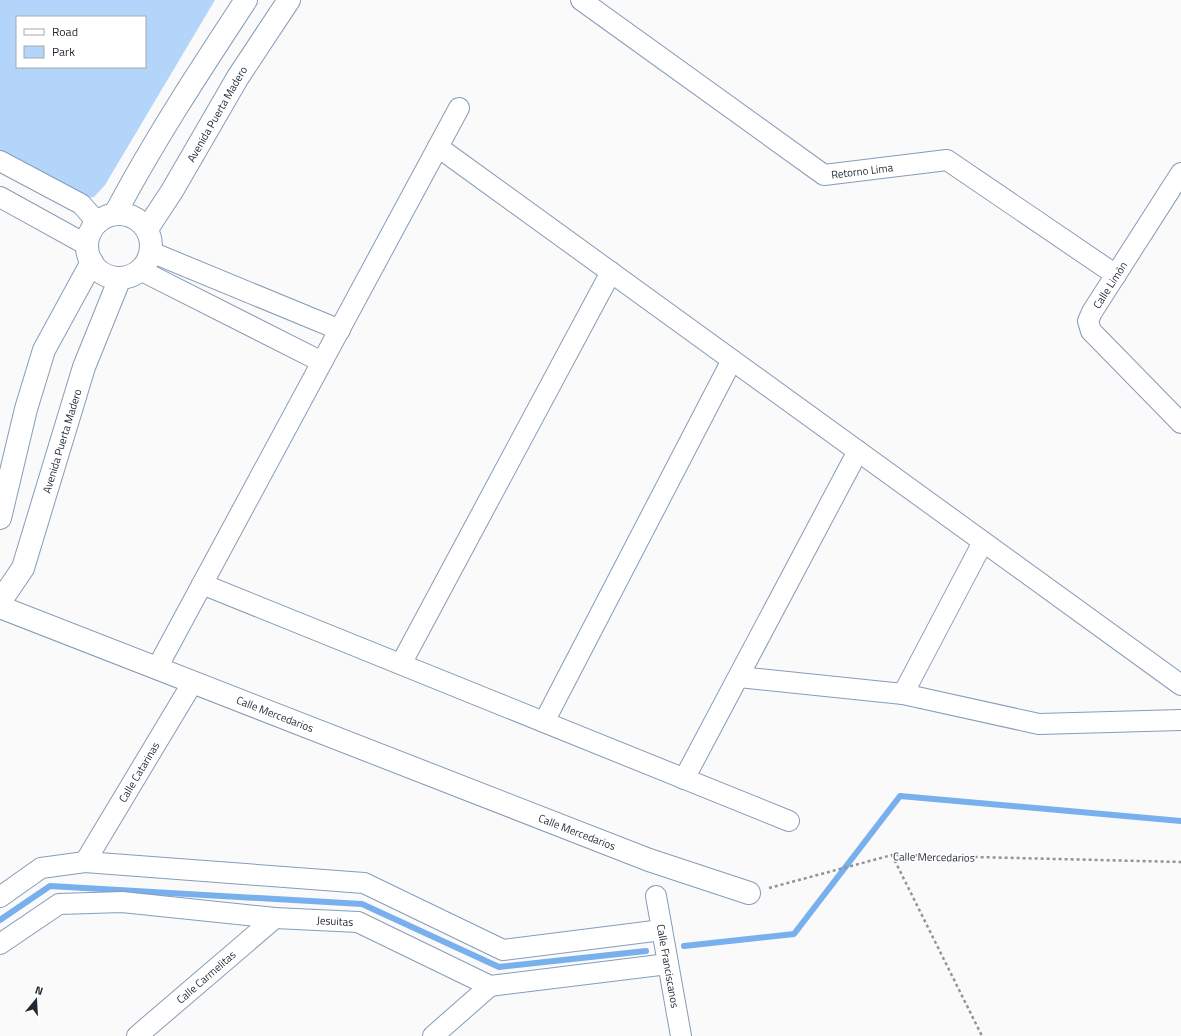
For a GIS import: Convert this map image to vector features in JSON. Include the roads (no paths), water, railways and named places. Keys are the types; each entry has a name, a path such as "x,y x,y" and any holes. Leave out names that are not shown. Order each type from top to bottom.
{"street":[{"path":"106,219 135,177 194,80 246,0"},
{"name":"Avenida Puerta Madero","path":"147,229 172,191 238,77 289,0"},
{"name":"Retorno Lima","path":"581,0 824,175 946,160 1116,275"},
{"path":"157,668 459,108"},
{"path":"438,147 1181,685"},
{"path":"0,161 106,219"},
{"name":"Calle Limón","path":"1181,173 1092,312 1088,321 1091,331 1181,422"},
{"path":"20,208 34,179"},
{"path":"0,197 20,208 90,254"},
{"path":"124,214 141,222 147,229 150,237 145,261 132,275 120,278 106,274 98,269 90,254 89,236 93,228 106,219 124,214"},
{"path":"0,518 26,409 44,350 90,254"},
{"path":"145,261 340,330"},
{"path":"145,261 322,362"},
{"path":"401,664 611,272"},
{"name":"Avenida Puerta Madero","path":"0,602 23,568 84,367 120,278"},
{"path":"544,722 732,360"},
{"path":"684,779 858,451"},
{"path":"903,694 983,542"},
{"path":"202,584 788,821"},
{"name":"Calle Mercedarios","path":"0,607 649,860 749,893"},
{"path":"738,676 903,694 1039,724 1181,720"},
{"name":"Calle Catarinas","path":"85,862 193,682"},
{"path":"0,897 41,868 85,862 364,883 502,950 662,930"},
{"name":"Calle Franciscanos","path":"656,896 681,1036"},
{"name":"Jesuitas","path":"0,944 59,904 122,902 275,918 358,922 490,986"},
{"name":"Calle Carmelitas","path":"137,1036 275,918"},
{"path":"433,1036 490,986 668,964"}],"waterway":[{"path":"684,946 794,934 900,796 1181,821"},
{"path":"0,920 50,886 362,904 499,967 646,951"}]}
